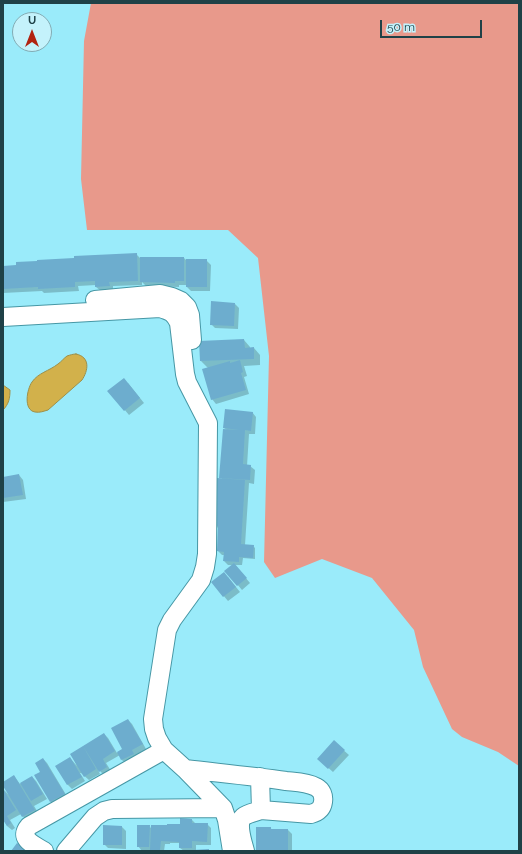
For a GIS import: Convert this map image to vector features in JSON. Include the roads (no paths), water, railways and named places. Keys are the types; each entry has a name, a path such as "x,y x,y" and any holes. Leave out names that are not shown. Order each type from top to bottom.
{"lane":[{"path":"3,307 160,294 172,296 181,301 187,307 190,315 193,367 196,383 208,423 207,554 201,580 172,620 167,630 153,719 157,738 164,750 223,808 227,820 232,851"},
{"path":"3,317 160,308 170,311 176,315 179,322 187,382 208,423"},
{"path":"44,851 27,839 25,835 29,826 164,750"},
{"path":"185,769 308,784 316,786 320,790 323,796 322,807 318,812 311,814 261,810 244,816 240,823 240,828 245,851"},
{"path":"260,777 261,810"},
{"path":"80,797 95,817"},
{"path":"66,851 95,817 104,811 112,809 223,808"}]}
